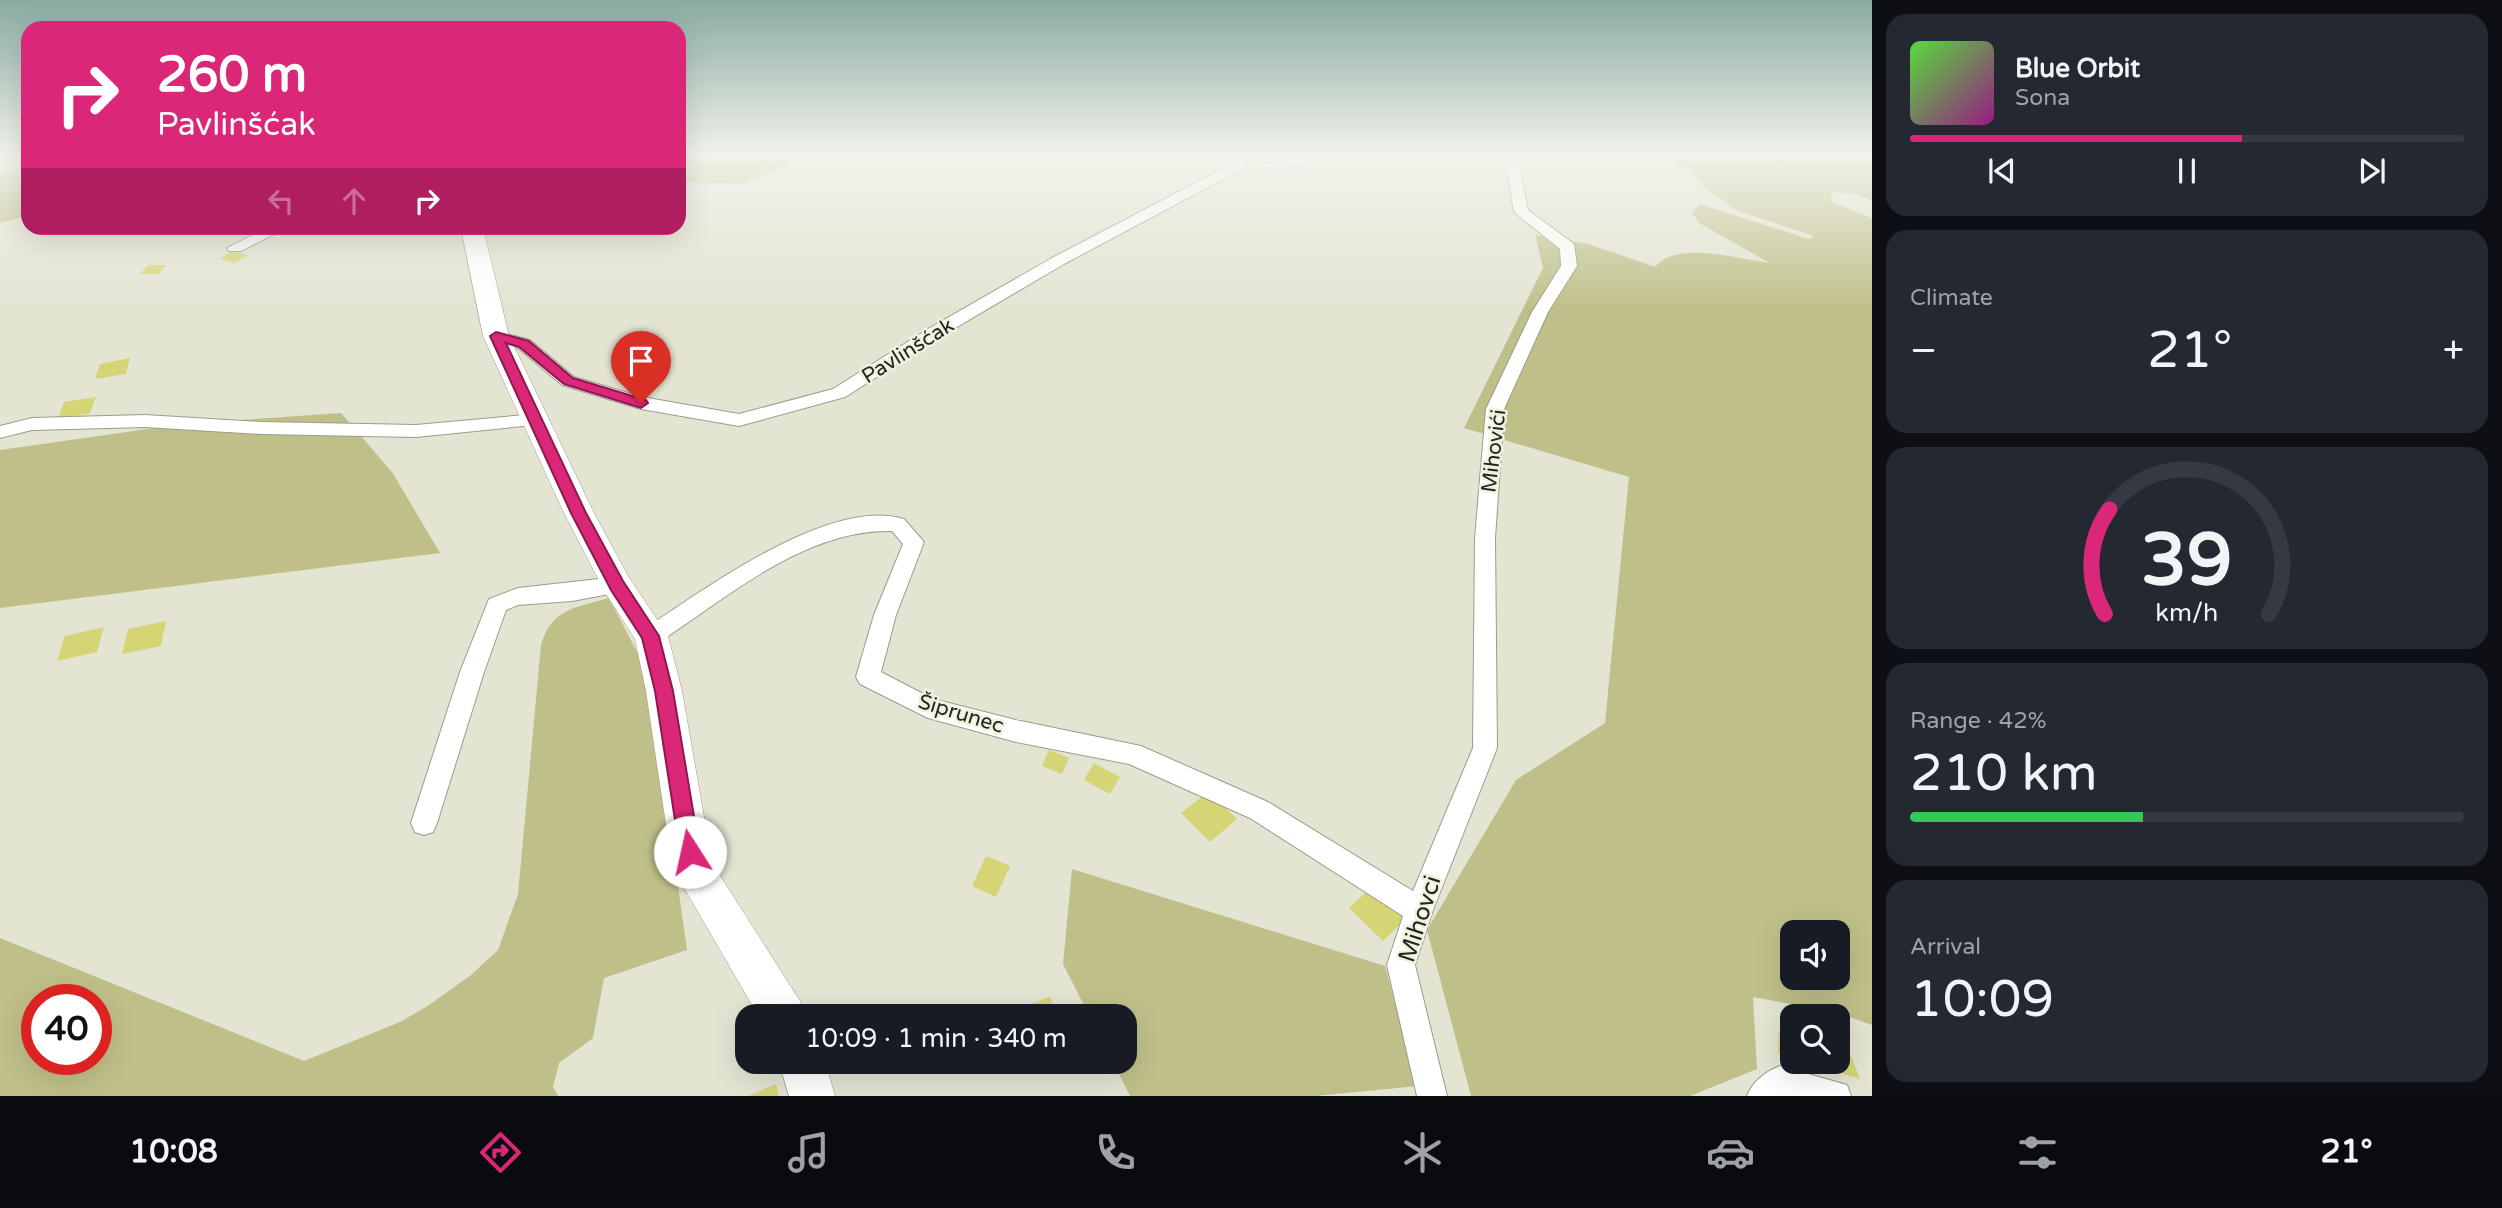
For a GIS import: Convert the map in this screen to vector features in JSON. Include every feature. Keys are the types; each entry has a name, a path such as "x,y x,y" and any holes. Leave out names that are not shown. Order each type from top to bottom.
{"street":[{"name":"Pavlinšćak","path":"496,336 524,344 568,381 641,403 739,420 839,393 934,333 1058,261 1163,207"},
{"name":"Mihovići","path":"1485,748 1485,538 1495,410 1540,312 1569,266 1568,247 1521,212 1520,207"},
{"path":"236,248 263,235"},
{"path":"474,235 496,336 579,513 617,585 650,636 664,691 690,852 715,907 776,1004"},
{"path":"0,432 32,424 145,421 262,428 416,431 536,420"},
{"name":"Šiprunec","path":"650,636 754,570 808,540 866,522 897,524 914,542 885,615 868,677 928,708 1016,731 1132,754 1259,810 1419,910"},
{"path":"424,823 472,672 497,605 505,599 520,596 554,595 617,585"},
{"name":"Mihovci","path":"1432,1096 1401,965 1419,910 1485,748"},
{"path":"806,1074 812,1096"},
{"path":"1762,1096 1780,1081 1836,1096"}],"green space":[{"path":"0,207 21,207 21,217 0,223"},
{"path":"1697,207 1710,207 1809,239 1814,236 1732,207 1845,207 1872,218 1872,1025 1850,1017 1850,1004 1790,1004 1753,997 1757,1069 1690,1096 1471,1096 1427,930 1516,780 1605,723 1629,477 1464,428 1543,268 1535,235 1588,244 1655,267 1678,254 1693,253 1725,255 1770,263 1699,223 1692,213"},
{"path":"341,413 392,472 440,553 0,608 0,450 183,424"},
{"path":"609,598 648,673 687,950 604,978 593,1038 559,1063 553,1087 558,1096 0,1096 0,938 304,1061 400,1022 471,975 498,950 518,894 541,645 551,623 566,611"},
{"path":"1072,869 1385,966 1418,1086 1315,1096 1130,1096 1119,1074 1137,1074 1137,1004 1083,1004 1063,964"}],"building":[{"path":"232,251 248,255 235,263 220,259"},
{"path":"148,265 166,265 159,274 140,274"},
{"path":"130,358 126,374 95,379 100,364"},
{"path":"96,397 90,413 58,419 64,402"},
{"path":"166,621 161,646 122,654 128,629"},
{"path":"104,627 97,652 57,661 65,636"},
{"path":"1049,750 1069,758 1062,774 1042,766"},
{"path":"1094,763 1120,777 1110,794 1084,780"},
{"path":"1208,792 1237,819 1210,842 1181,813"},
{"path":"986,856 1010,866 996,897 972,886"},
{"path":"1375,884 1410,915 1383,941 1349,908"},
{"path":"1050,997 1053,1004 1030,1004"},
{"path":"1850,1056 1851,1056 1860,1079 1844,1074 1850,1074"},
{"path":"776,1084 779,1096 748,1096"}],"route":[{"path":"641,403 568,381 524,344 496,336 579,513 617,585 650,636 664,691 690,852"}]}
